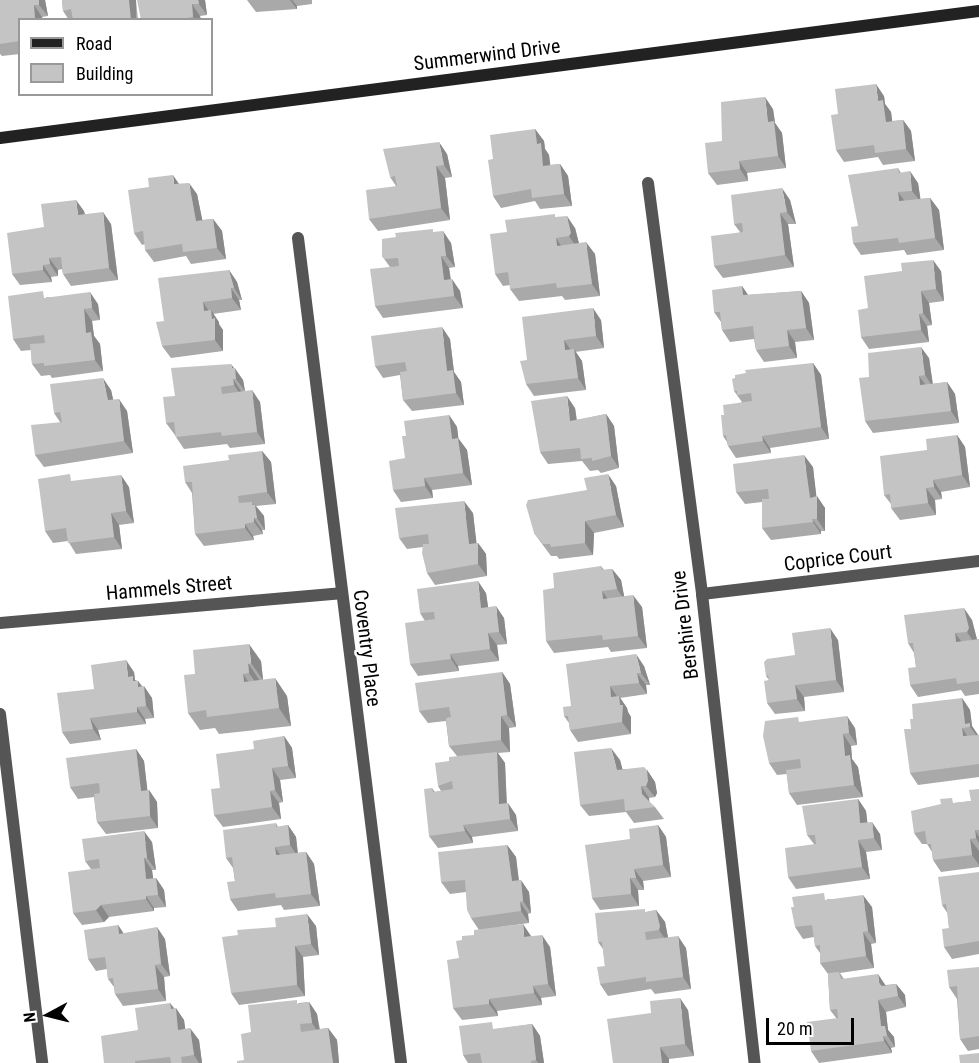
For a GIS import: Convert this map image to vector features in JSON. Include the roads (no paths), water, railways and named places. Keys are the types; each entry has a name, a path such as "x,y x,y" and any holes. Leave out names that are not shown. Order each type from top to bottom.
{"street":[{"name":"Summerwind Drive","path":"0,138 979,10"},
{"name":"Bershire Drive","path":"648,183 702,594 755,1063"},
{"name":"Coventry Place","path":"298,238 401,1063"},
{"name":"Coprice Court","path":"702,594 979,561"},
{"name":"Hammels Street","path":"0,623 341,593"},
{"path":"0,714 42,1063"}]}
